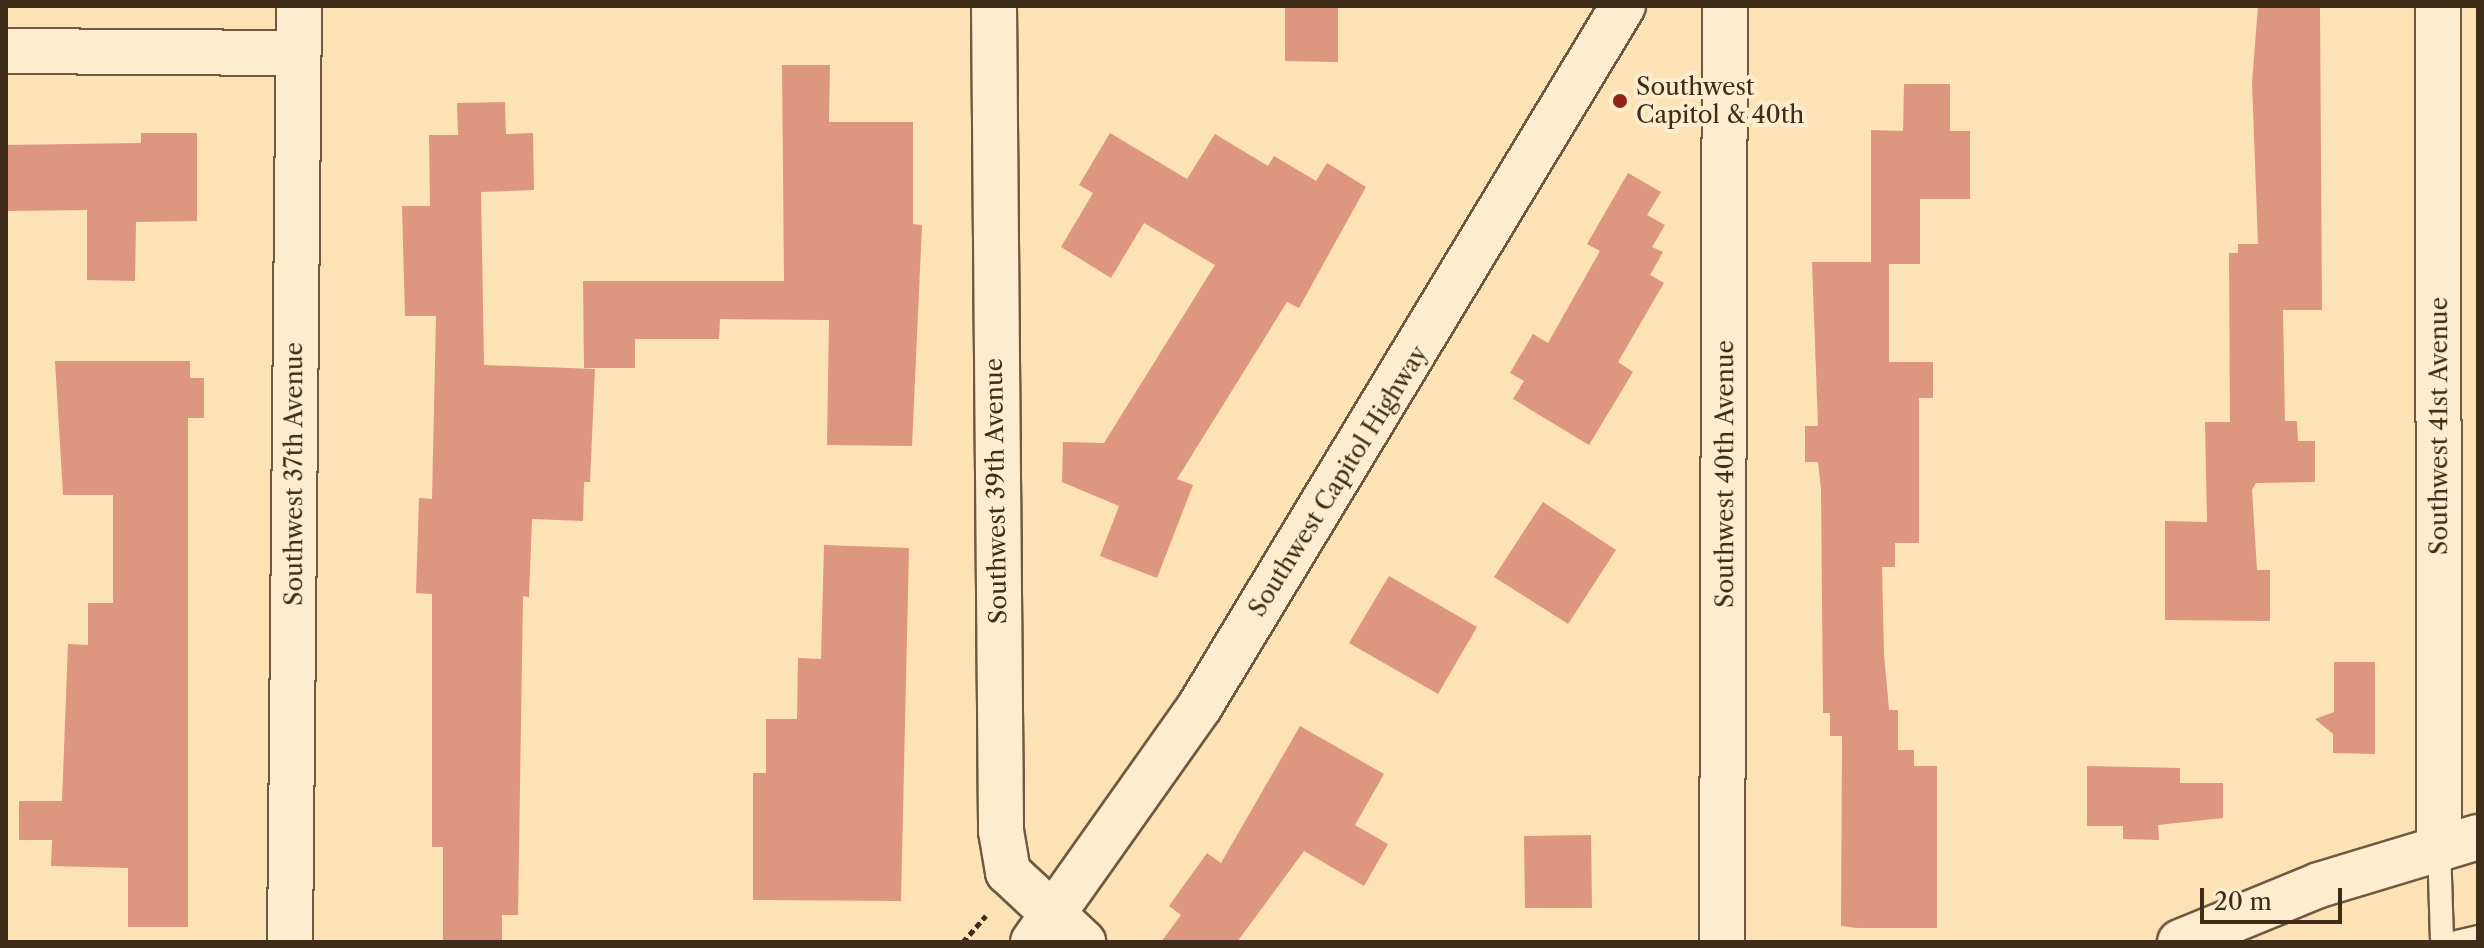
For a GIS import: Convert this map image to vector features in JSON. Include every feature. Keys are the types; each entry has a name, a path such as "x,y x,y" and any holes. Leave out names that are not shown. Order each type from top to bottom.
{"street":[{"name":"Southwest 37th Avenue","path":"290,942 299,6"},
{"name":"Southwest 39th Avenue","path":"994,6 1001,831 1008,872 1056,933"},
{"name":"Southwest Capitol Highway","path":"1056,933 1200,706 1623,6"},
{"name":"Southwest 40th Avenue","path":"1722,942 1725,6"},
{"name":"Southwest 41st Avenue","path":"2438,6 2459,841"},
{"path":"6,51 298,53"},
{"path":"2180,942 2459,841"}],"lane":[{"path":"2442,942 2459,841"},
{"path":"2457,942 2478,937"}],"path":[{"path":"963,942 992,909"}],"building":[{"path":"1285,6 1338,6 1338,62 1285,61"},
{"path":"2258,6 2320,6 2322,310 2283,310 2285,421 2297,421 2298,441 2315,441 2315,482 2256,483 2252,490 2257,570 2270,570 2270,621 2165,620 2165,521 2207,522 2205,422 2230,422 2229,253 2238,253 2238,244 2258,244 2252,83"},
{"path":"782,65 830,65 829,122 913,122 913,224 922,225 912,446 827,445 829,320 720,319 719,339 635,339 635,368 584,368 583,281 784,281"},
{"path":"1904,84 1950,84 1950,131 1970,131 1970,199 1920,199 1920,264 1889,264 1889,362 1933,362 1933,398 1919,398 1919,543 1895,543 1895,567 1882,567 1884,654 1889,710 1898,710 1898,750 1914,750 1914,766 1937,766 1937,928 1858,928 1841,926 1842,736 1830,736 1830,713 1823,713 1821,489 1818,462 1805,462 1805,426 1818,426 1812,262 1871,262 1871,130 1903,131"},
{"path":"505,102 506,134 533,133 534,190 481,192 484,365 595,369 590,482 584,482 583,521 532,519 529,597 523,596 518,915 502,915 502,942 443,942 443,847 432,847 432,594 416,593 419,498 432,499 436,316 405,316 402,206 430,206 429,135 458,135 457,103"},
{"path":"141,133 197,133 197,221 136,222 135,281 87,280 87,210 6,211 6,145 141,143"},
{"path":"1110,133 1187,179 1215,134 1268,166 1274,156 1316,181 1327,163 1366,187 1299,308 1287,302 1177,479 1193,485 1157,578 1100,556 1119,506 1062,482 1063,442 1104,443 1215,265 1144,223 1111,278 1061,247 1093,193 1079,185"},
{"path":"1628,173 1661,192 1647,215 1665,225 1652,247 1663,252 1650,275 1664,283 1618,362 1633,372 1589,445 1513,399 1524,381 1510,373 1533,334 1548,343 1600,251 1587,244"},
{"path":"55,361 190,361 190,378 204,378 204,418 188,418 188,927 128,927 128,868 51,866 52,840 19,840 19,801 62,801 68,644 88,645 88,603 113,603 113,495 63,495"},
{"path":"1543,502 1616,550 1568,624 1494,577"},
{"path":"824,545 909,548 901,901 753,900 753,773 766,773 766,719 797,719 798,658 821,659"},
{"path":"1389,576 1477,627 1438,694 1349,643"},
{"path":"2334,662 2375,662 2375,754 2333,753 2333,734 2315,719 2334,712"},
{"path":"1300,726 1384,774 1355,825 1388,844 1364,886 1304,851 1237,942 1161,942 1181,915 1169,906 1207,853 1221,863"},
{"path":"2087,766 2180,768 2180,783 2223,783 2223,818 2158,825 2159,840 2123,839 2123,826 2087,826"},
{"path":"1591,835 1592,908 1525,908 1524,836"}],"place":[{"name":"Southwest Capitol & 40th","path":"1620,101"}]}
